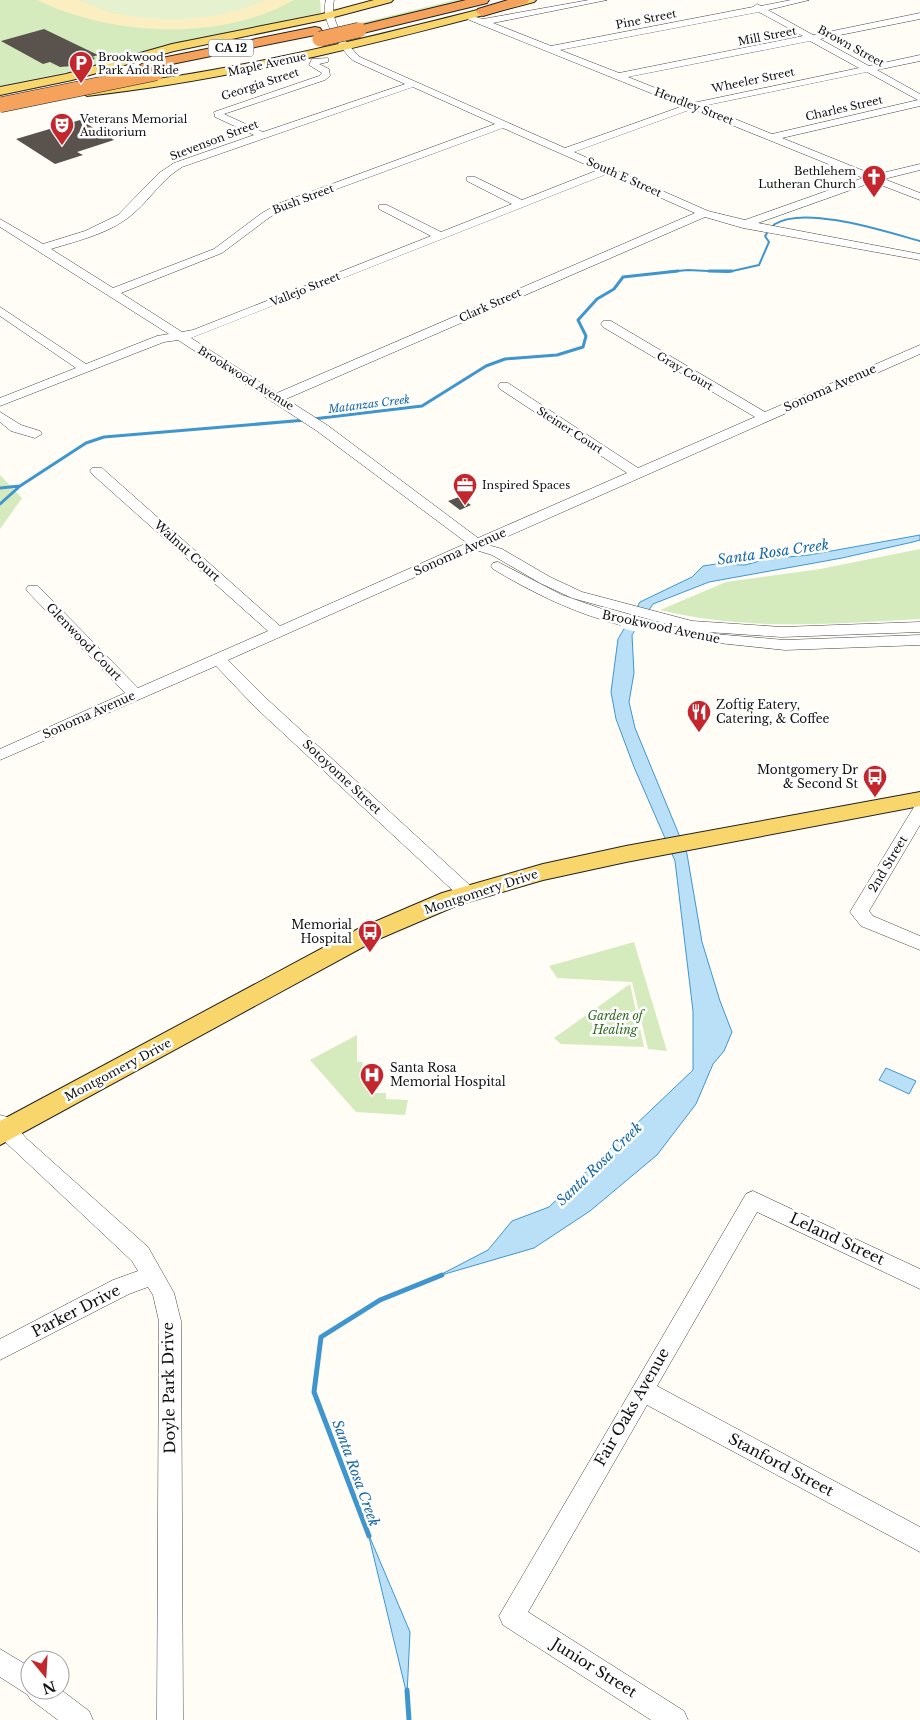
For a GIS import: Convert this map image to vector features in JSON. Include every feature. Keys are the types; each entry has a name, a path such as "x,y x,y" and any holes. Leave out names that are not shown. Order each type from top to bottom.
{"highway":[{"name":"CA 12","path":"0,104 152,69 357,26 446,0"},
{"path":"482,11 522,0"},
{"name":"CA 12","path":"357,26 482,11"},
{"name":"CA 12","path":"0,93 152,69"}],"main road":[{"path":"0,93 68,77 184,45 328,15 387,0"},
{"name":"Maple Avenue","path":"0,109 76,93 170,83 347,47 530,0"},
{"path":"126,60 126,66 142,78 170,83"},
{"name":"Montgomery Drive","path":"2,1130 366,935 413,914 468,894 543,872 626,854 920,799"}],"street":[{"path":"328,15 327,6 330,0"},
{"path":"482,11 603,0"},
{"name":"Brown Street","path":"744,0 920,98"},
{"name":"Pine Street","path":"550,50 805,0"},
{"name":"Hendley Street","path":"482,11 550,50 920,197"},
{"name":"South E Street","path":"328,15 353,56 360,61 704,212 760,229 855,242 920,257"},
{"name":"Mill Street","path":"618,76 920,16"},
{"name":"Wheeler Street","path":"566,151 692,106 920,58"},
{"name":"Georgia Street","path":"261,135 219,115 218,112 322,78 327,74 326,71 314,65 315,61 325,60"},
{"name":"Stevenson Street","path":"42,248 118,220 138,203 157,179 178,165 413,84"},
{"name":"Charles Street","path":"773,137 920,103"},
{"name":"Bush Street","path":"112,292 218,251 232,243 257,220 284,205 504,124"},
{"path":"743,225 874,178 920,167"},
{"name":"Vallejo Street","path":"0,402 161,338 196,333 608,169"},
{"path":"471,179 522,204"},
{"path":"383,207 441,236"},
{"name":"Clark Street","path":"277,398 704,212"},
{"name":"Brookwood Avenue","path":"0,222 322,428 479,546 484,557 533,588 578,608 611,612 734,643 785,645 920,640"},
{"path":"0,311 84,368"},
{"name":"Gray Court","path":"607,324 764,417"},
{"name":"Sonoma Avenue","path":"0,755 278,632 479,546 764,417 920,349"},
{"name":"Steiner Court","path":"504,386 637,474"},
{"path":"0,416 16,428 35,434"},
{"name":"Walnut Court","path":"97,471 278,632"},
{"name":"Glenwood Court","path":"33,589 136,695"},
{"name":"Brookwood Avenue","path":"687,630 782,632 920,627"},
{"name":"Sotoyome Street","path":"218,659 267,708 468,894"},
{"name":"2nd Street","path":"920,811 859,912 867,921 920,943"},
{"name":"Doyle Park Drive","path":"2,1130 140,1254 163,1293 170,1321 170,1720"},
{"name":"Leland Street","path":"753,1200 920,1279"},
{"name":"Fair Oaks Avenue","path":"512,1616 753,1200"},
{"name":"Parker Drive","path":"0,1350 120,1287 152,1275"},
{"name":"Stanford Street","path":"642,1390 920,1540"},
{"name":"Junior Street","path":"512,1616 675,1720"},
{"path":"0,1662 20,1677"},
{"path":"53,1700 80,1720"}],"green space":[{"path":"0,0 320,0 321,13 179,43 73,71 0,86"},
{"path":"79,0 264,0 243,9 220,15 171,20 123,15 100,9"},
{"path":"455,0 473,0 363,27 360,23"},
{"path":"0,475 22,498 0,529"},
{"path":"920,549 920,619 822,624 757,623 692,617 660,610 726,582 820,569"},
{"path":"634,942 667,1051 648,1049 632,982 557,978 549,966"},
{"name":"Garden of Healing","path":"630,984 644,1047 561,1044 554,1038"},
{"path":"357,1035 357,1062 363,1062 361,1078 374,1093 386,1093 386,1099 408,1100 405,1115 356,1112 310,1060"}],"sand":[{"path":"37,0 79,0 113,13 164,18 194,17 243,8 264,0 294,0 265,14 233,23 200,28 166,29 132,27 98,21 66,12"}],"water":[{"path":"920,535 920,540 842,558 709,582 653,604 632,635 634,673 629,702 635,728 687,854 702,942 720,1001 732,1032 724,1051 713,1064 696,1104 657,1155 590,1211 534,1248 438,1276 488,1250 512,1221 549,1207 693,1070 693,1011 675,861 634,767 616,719 611,692 618,639 640,602 692,577 703,566 716,564 745,565 767,559 809,555"},
{"path":"886,1068 916,1081 909,1094 879,1080"},
{"path":"368,1533 410,1632 407,1695"}],"pier":[{"path":"635,606 652,611 637,632 622,628"}],"building":[{"path":"44,29 98,55 92,57 95,58 93,60 72,66 60,67 50,62 43,64 1,41"},
{"name":"Veterans Memorial Auditorium","path":"80,120 114,140 77,152 83,155 55,164 16,139"},
{"path":"459,497 471,505 460,510 448,501"}],"waterway":[{"name":"Matanzas Creek","path":"667,272 688,270 728,272 759,265 769,242 765,236 775,224 788,219 806,217 846,222 920,241"},
{"name":"Matanzas Creek","path":"313,419 422,406 486,366 505,359 557,355 583,347 586,336 578,320 597,299 614,289 623,277 678,271"},
{"name":"Matanzas Creek","path":"709,271 732,271"},
{"name":"Matanzas Creek","path":"20,486 86,443 104,437 306,420"},
{"name":"Matanzas Creek","path":"0,488 20,486"},
{"path":"0,504 20,486"},
{"name":"Santa Rosa Creek","path":"369,1536 314,1392 321,1337 380,1300 442,1275"},
{"name":"Santa Rosa Creek","path":"407,1690 409,1720"}],"place":[{"name":"Brookwood Park And Ride","path":"81,84"},
{"name":"Veterans Memorial Auditorium","path":"62,146"},
{"name":"Bethlehem Lutheran Church","path":"874,198"},
{"name":"Inspired Spaces","path":"465,506"},
{"name":"Zoftig Eatery, Catering, & Coffee","path":"699,733"},
{"name":"Montgomery Dr & Second St","path":"875,798"},
{"name":"Memorial Hospital","path":"370,953"},
{"name":"Santa Rosa Memorial Hospital","path":"372,1096"}]}
